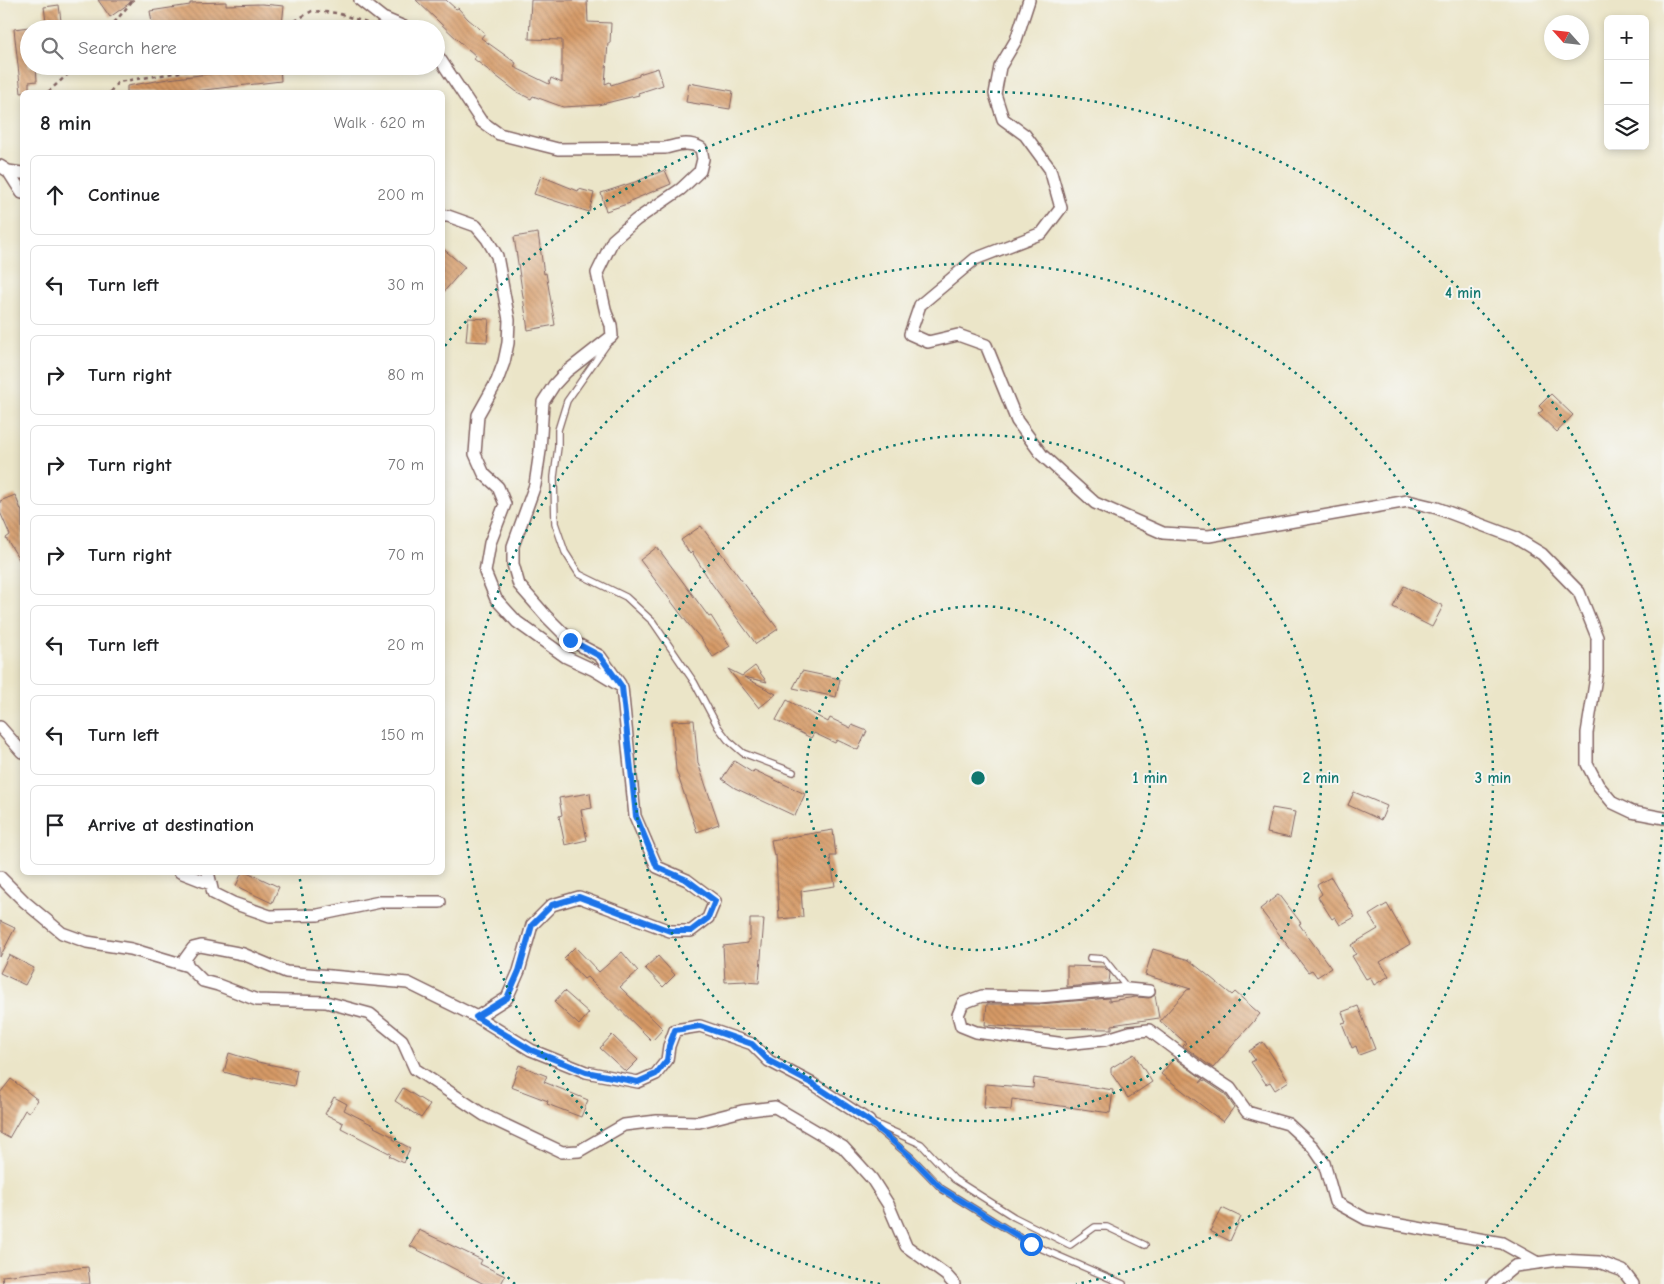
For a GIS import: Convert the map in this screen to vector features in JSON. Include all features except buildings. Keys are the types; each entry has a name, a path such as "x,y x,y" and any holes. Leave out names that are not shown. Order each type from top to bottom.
{"street":[{"path":"360,0 378,14 390,20"},
{"path":"1029,0 1016,40 1000,67 995,94 1003,119 1025,135 1050,169 1061,208 1042,233 975,259 920,305 910,334 928,342 958,335 986,345 1016,421 1042,456 1095,503 1163,534 1209,536 1408,501 1438,508 1483,525 1514,538 1542,554 1579,592 1597,637 1597,672 1587,733 1587,764 1598,785 1613,803 1632,812 1664,818"},
{"path":"445,67 481,121 498,134 558,149 665,148 692,144 701,148 703,158 700,171 681,189 636,220 613,240 597,273 606,313 611,325 612,336 566,372 554,385 543,402 536,485 514,546 513,564 519,585 547,617 570,640 600,656 622,687 636,816 657,867 687,880 715,901 708,918 691,931 670,931 579,897 552,905 532,925 519,971 507,998 476,1017"},
{"path":"4,169 20,173"},
{"path":"4,169 20,189"},
{"path":"445,216 476,226 488,239 496,256 509,320 504,362 497,381 478,415 475,454 484,474 498,487 505,504 490,543 485,572 496,599 517,622 566,657 594,670 622,687"},
{"path":"0,727 20,750"},
{"path":"195,875 210,878 213,892 233,903 270,916 318,915 380,902 440,902"},
{"path":"0,877 25,902 62,933 87,942 132,949 188,966"},
{"path":"869,1121 813,1084 769,1061 752,1044 700,1026 675,1030 669,1046 667,1060 656,1074 638,1082 586,1072 531,1050 476,1017 408,983 286,972 243,954 201,946 192,948 185,959 188,966 202,981 257,1000 326,1002 370,1014 402,1040 415,1068 484,1114 562,1152 579,1151 624,1125 657,1121 699,1122 775,1107 843,1147 872,1179 883,1196 906,1246 946,1275 954,1284"},
{"path":"1149,991 1128,990 1039,997 982,996 963,1003 958,1015 961,1026 976,1032 1065,1044 1104,1040 1130,1032 1149,1030 1230,1088 1247,1112 1288,1124 1313,1147 1324,1163 1335,1202 1366,1219 1502,1243 1538,1263"},
{"path":"1493,1284 1515,1266 1559,1260 1599,1262 1622,1271 1633,1284"}],"lane":[{"path":"4,169 20,182"},
{"path":"612,336 567,401 558,430 554,477 555,523 565,552 579,574 626,597 652,622 694,682 718,728 728,740 742,753 793,772"},
{"path":"1090,958 1104,958 1128,990"},
{"path":"869,1121 921,1144 954,1179 1014,1218 1070,1245 1095,1227 1107,1227 1145,1245"},
{"path":"869,1121 911,1157 942,1189 1031,1244 1123,1284"}],"path":[{"path":"116,20 133,0"},
{"path":"296,20 312,11 337,13 358,20"},
{"path":"371,20 378,14"},
{"path":"50,90 67,75"},
{"path":"112,90 118,82 162,75"}],"route":[{"path":"570,640 600,656 622,687 636,816 657,867 687,880 715,901 708,918 691,931 670,931 579,897 552,905 532,925 519,971 507,998 476,1017 531,1050 586,1072 638,1082 656,1074 667,1060 669,1046 675,1030 700,1026 752,1044 769,1061 813,1084 869,1121 911,1157 942,1189 1031,1244"}]}
